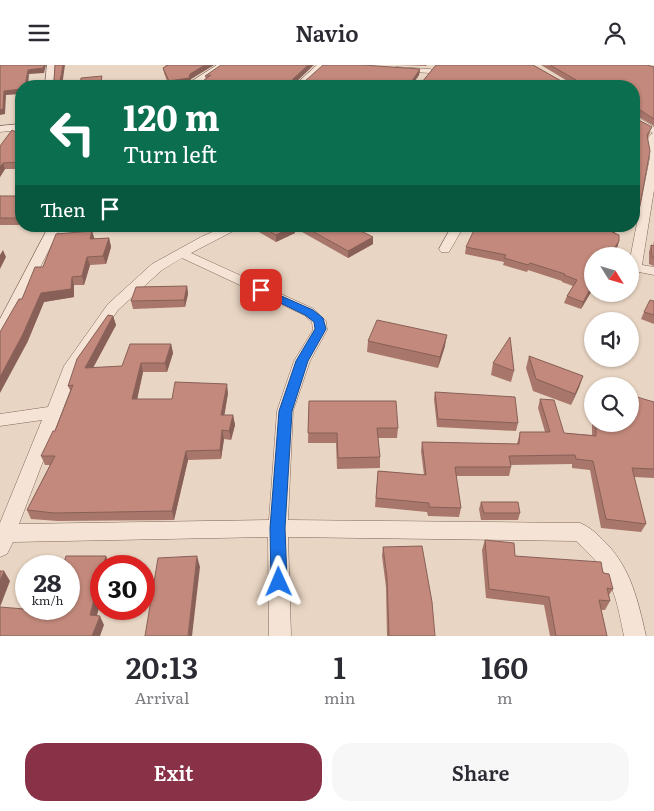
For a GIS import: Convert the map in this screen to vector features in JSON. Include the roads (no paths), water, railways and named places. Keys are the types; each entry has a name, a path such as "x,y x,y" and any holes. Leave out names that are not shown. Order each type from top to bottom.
{"street":[{"path":"50,80 51,65"},
{"path":"200,80 222,65"},
{"path":"305,80 322,65"},
{"path":"393,68 432,68"},
{"path":"422,80 432,68"},
{"path":"640,122 654,131"},
{"path":"0,129 15,128"},
{"path":"640,230 654,157 651,144 654,136"},
{"path":"0,333 52,232"},
{"path":"224,232 205,240 157,267 113,307 72,366 3,540 278,528 580,532 599,547 616,567 625,589 635,636"},
{"path":"446,249 455,232"},
{"path":"637,247 640,232"},
{"path":"181,253 309,312 319,321 320,329 302,361 286,411 278,528 280,636"},
{"path":"639,271 654,271"},
{"path":"0,420 53,412"}]}
